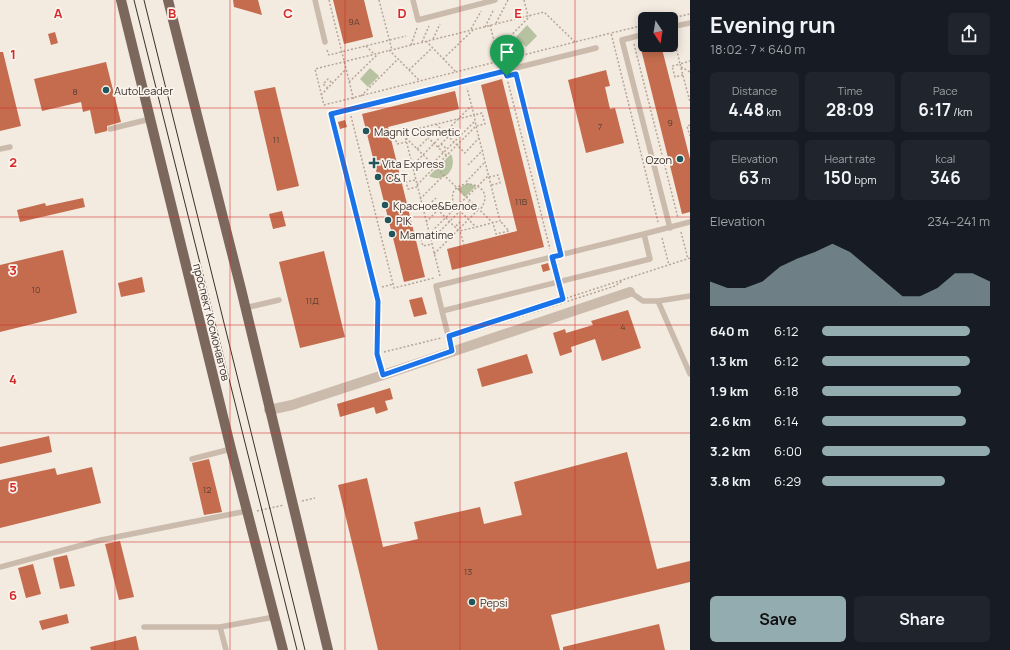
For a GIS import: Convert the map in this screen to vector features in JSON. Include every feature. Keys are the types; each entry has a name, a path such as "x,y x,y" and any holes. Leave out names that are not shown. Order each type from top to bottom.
{"main road":[{"name":"проспект Космонавтов","path":"121,0 231,449 283,650"},
{"path":"168,0 328,650"}],"street":[{"path":"269,410 292,405 630,292"}],"lane":[{"path":"315,0 325,42"},
{"path":"413,0 418,20 495,0"},
{"path":"678,26 690,23"},
{"path":"638,36 622,40 670,228"},
{"path":"383,375 377,354 378,301 331,114 505,71 515,71 596,48"},
{"path":"515,71 561,255"},
{"path":"110,128 150,119"},
{"path":"0,149 10,147"},
{"path":"452,351 436,286 690,222"},
{"path":"442,311 650,259 644,234"},
{"path":"630,292 643,301 658,301 690,296"},
{"path":"245,308 278,300"},
{"path":"658,301 690,374"},
{"path":"192,459 231,449"},
{"path":"0,566 101,540 247,512"},
{"path":"144,627 220,627 274,617"},
{"path":"220,627 226,650"}],"path":[{"path":"329,0 353,98"},
{"path":"379,0 391,50 420,81"},
{"path":"496,24 508,0"},
{"path":"524,0 528,16"},
{"path":"443,59 472,30 485,2"},
{"path":"485,27 495,7"},
{"path":"575,42 544,12 315,69 324,105 611,33"},
{"path":"678,17 690,14"},
{"path":"496,51 532,15"},
{"path":"433,40 440,24"},
{"path":"490,25 499,61"},
{"path":"422,42 429,26"},
{"path":"411,45 417,28"},
{"path":"325,42 328,56 406,36"},
{"path":"426,41 456,72"},
{"path":"449,338 689,258 679,225 634,43 638,42"},
{"path":"366,46 374,54"},
{"path":"409,70 432,48"},
{"path":"677,52 690,102"},
{"path":"349,82 379,53"},
{"path":"360,96 398,59"},
{"path":"503,60 505,71"},
{"path":"683,75 675,77 672,66 690,61"},
{"path":"681,67 690,72"},
{"path":"321,95 346,69"},
{"path":"515,71 507,76 563,299"},
{"path":"328,88 323,84 328,79 332,84"},
{"path":"405,136 493,223 496,234 509,231 500,221 466,86"},
{"path":"412,166 471,106"},
{"path":"406,141 397,144 394,135 482,113 485,124 476,126 417,186 408,189 406,182 416,179"},
{"path":"351,115 394,288 401,286"},
{"path":"433,164 475,121"},
{"path":"436,124 465,153 480,138"},
{"path":"690,125 687,126 690,136"},
{"path":"419,129 447,156"},
{"path":"404,132 440,276"},
{"path":"438,147 448,137"},
{"path":"417,149 428,138"},
{"path":"441,144 447,149"},
{"path":"468,165 482,150"},
{"path":"476,227 456,208 453,195 457,187 464,183 485,162"},
{"path":"420,199 444,175"},
{"path":"432,244 423,246 420,237 429,234 489,176 498,175 500,183 491,185"},
{"path":"434,254 459,231 479,209 484,197 481,189 478,186 464,183"},
{"path":"423,210 436,198"},
{"path":"431,240 470,200"},
{"path":"426,222 438,210 459,231 464,245"},
{"path":"459,231 500,221"},
{"path":"455,227 460,222"},
{"path":"377,354 449,338 615,286 624,279"},
{"path":"374,289 394,284"},
{"path":"247,512 315,498"}],"green space":[{"path":"527,25 537,36 526,47 516,37"},
{"path":"370,68 379,76 368,87 360,79"},
{"path":"451,154 453,165 448,174 440,178 429,176"},
{"path":"468,183 476,186 465,197 457,189"}],"building":[{"path":"233,0 258,0 262,15 234,7"},
{"path":"333,0 364,0 373,37 344,44"},
{"path":"55,32 58,43 51,45 48,34"},
{"path":"0,52 3,52 21,126 0,131"},
{"path":"642,52 663,52 690,159 690,212 682,214"},
{"path":"106,62 121,122 107,126 107,131 95,134 90,110 83,112 81,102 42,111 34,79"},
{"path":"606,70 610,86 605,87 610,109 615,108 624,143 586,153 568,80"},
{"path":"502,79 544,247 452,270 447,249 517,231 481,85"},
{"path":"275,87 299,186 277,191 254,91"},
{"path":"455,91 459,109 388,127 425,277 404,282 362,114"},
{"path":"345,120 347,127 340,129 338,122"},
{"path":"83,198 85,207 20,222 17,210 45,203 46,206"},
{"path":"282,211 286,226 273,229 269,214"},
{"path":"63,250 77,313 0,332 0,265"},
{"path":"324,251 345,337 300,348 279,262"},
{"path":"548,263 550,270 543,272 541,265"},
{"path":"142,277 145,292 121,297 118,283"},
{"path":"422,297 427,314 414,317 409,300"},
{"path":"628,310 641,348 602,361 595,339 571,347 572,352 560,356 553,333 565,329 566,333 593,325 591,321"},
{"path":"527,354 533,373 482,387 477,369"},
{"path":"390,388 393,399 385,401 388,410 376,414 374,407 340,417 337,404"},
{"path":"49,436 52,452 0,464 0,447"},
{"path":"627,452 657,569 690,561 690,582 551,615 560,650 378,650 338,485 367,478 383,547 418,539 414,522 480,507 484,524 522,515 514,482"},
{"path":"209,459 222,512 204,515 192,463"},
{"path":"92,467 101,503 0,528 0,480 55,468 57,475"},
{"path":"120,541 134,597 119,600 105,544"},
{"path":"67,555 75,586 60,589 53,558"},
{"path":"33,564 41,594 26,598 18,568"},
{"path":"67,614 69,623 42,630 39,621"},
{"path":"659,624 665,650 563,650 563,647"},
{"path":"136,636 139,650 91,650 90,647"}],"tram line":[{"path":"134,0 297,650"},
{"path":"144,0 305,650"}],"place":[{"name":"AutoLeader","path":"106,90"},
{"name":"Magnit Cosmetic","path":"366,131"},
{"name":"Ozon","path":"680,159"},
{"name":"Vita Express","path":"374,163"},
{"name":"С&Т","path":"378,177"},
{"name":"Красное&Белое","path":"385,205"},
{"name":"PIK","path":"388,220"},
{"name":"Mamatime","path":"392,234"},
{"name":"Pepsi","path":"472,602"}],"route":[{"path":"505,71 507,76 516,74 545,189 561,255 552,257 563,299 449,336 452,351 383,375 377,354 378,301 331,114 505,71"}]}
